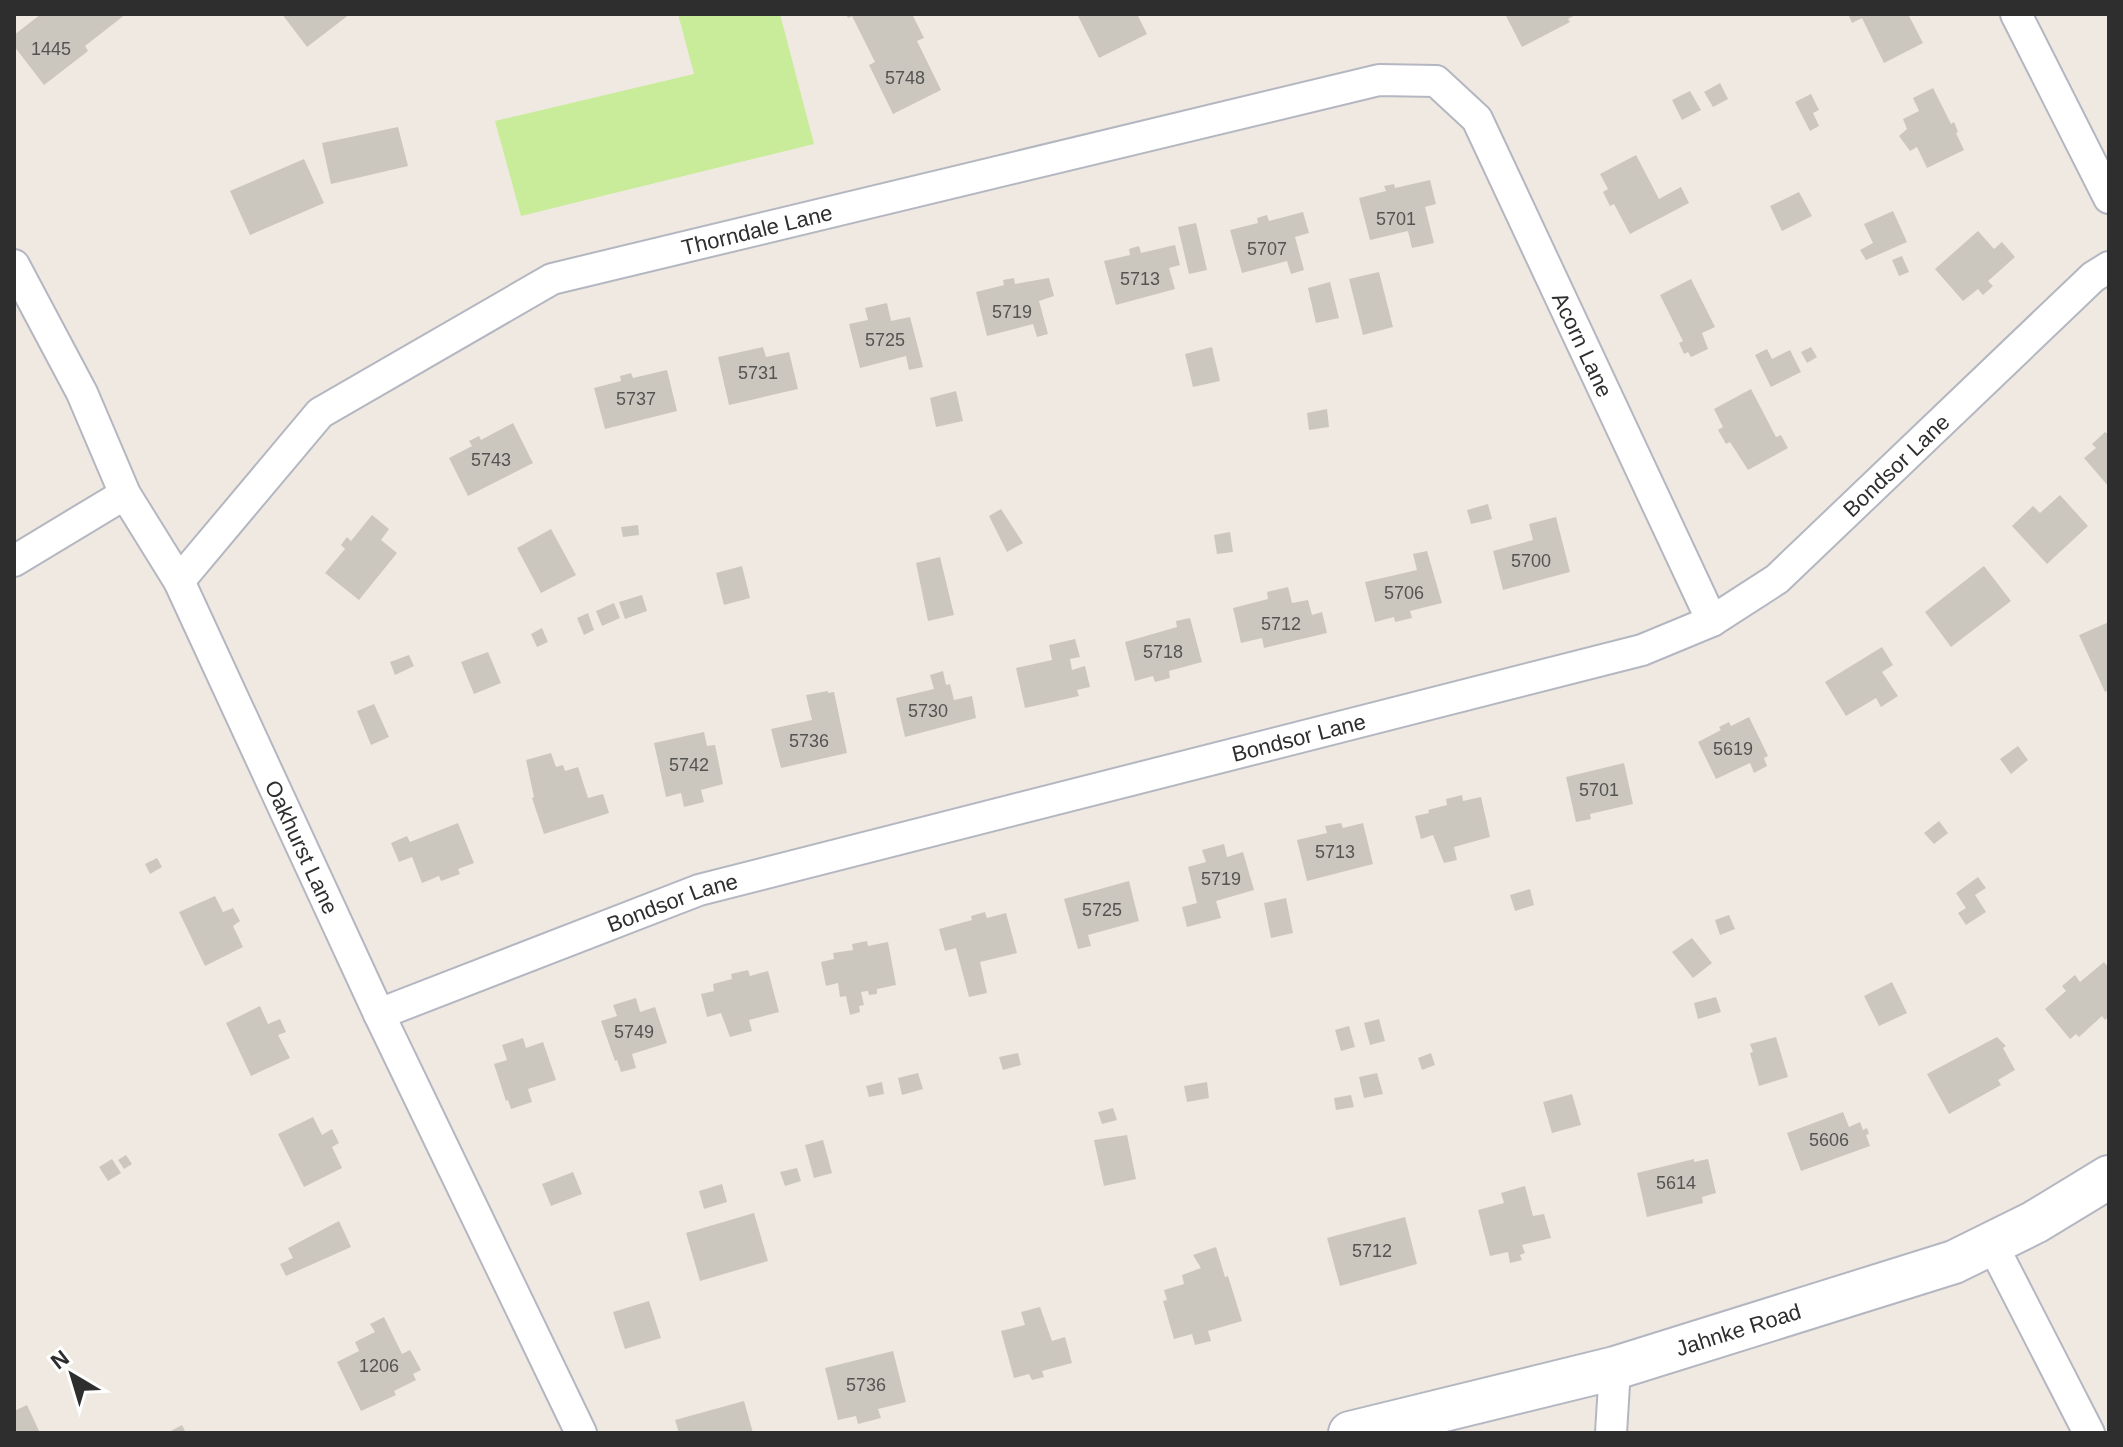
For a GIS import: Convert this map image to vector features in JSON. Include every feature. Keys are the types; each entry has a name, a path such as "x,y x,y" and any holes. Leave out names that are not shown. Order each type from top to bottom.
{"main road":[{"name":"Jahnke Road","path":"1350,1433 1615,1368 1954,1262 2035,1222 2109,1177"}],"street":[{"path":"2016,14 2109,198"},
{"name":"Thorndale Lane","path":"179,581 320,413 552,279 1379,80 1436,81"},
{"name":"Acorn Lane","path":"1436,81 1477,119 1712,621"},
{"name":"Oakhurst Lane","path":"14,265 82,393 125,494 179,581 379,1014 581,1433"},
{"name":"Bondsor Lane","path":"379,1014 699,890 1642,650 1712,621 1777,579 2093,277 2109,267"},
{"path":"14,561 125,494"},
{"path":"1992,1244 2089,1433"},
{"path":"1611,1433 1615,1368"}],"green space":[{"path":"678,14 780,14 814,144 521,216 495,121 694,74"}],"building":[{"path":"41,14 126,14 85,46 88,51 44,85 14,46 14,35"},
{"path":"282,14 350,14 307,47"},
{"path":"846,14 912,14 924,38 917,41 941,90 893,114 869,65 875,62 852,16 848,18"},
{"path":"1077,14 1137,14 1147,34 1099,58"},
{"path":"1505,14 1577,14 1568,19 1570,22 1522,47"},
{"path":"1848,14 1908,14 1923,43 1884,63 1862,18 1852,23"},
{"path":"1720,83 1728,99 1713,107 1704,92"},
{"path":"1933,88 1951,124 1954,122 1964,150 1927,168 1917,147 1910,151 1899,136 1907,129 1903,119 1919,111 1913,98"},
{"path":"1690,91 1701,110 1682,120 1672,100"},
{"path":"1811,94 1819,110 1813,113 1819,126 1810,131 1795,102"},
{"path":"398,127 408,166 331,184 322,143"},
{"path":"1636,155 1659,199 1681,187 1689,203 1630,234 1614,204 1610,206 1603,192 1608,189 1600,174"},
{"path":"304,159 324,203 250,235 230,191"},
{"path":"1430,180 1436,204 1425,207 1434,243 1412,248 1408,231 1370,240 1359,198 1386,191 1384,186 1394,184 1395,188"},
{"path":"1799,192 1812,216 1782,231 1770,206"},
{"path":"1893,211 1907,242 1866,260 1860,250 1873,243 1864,224"},
{"path":"1303,212 1309,233 1295,237 1304,270 1291,274 1287,261 1242,273 1230,230 1258,223 1257,218 1267,215 1269,221"},
{"path":"1196,223 1207,270 1189,274 1178,227"},
{"path":"1978,231 1994,249 2002,242 2015,257 1988,281 1993,286 1983,295 1978,289 1963,301 1935,269"},
{"path":"1175,245 1180,265 1169,268 1175,289 1116,305 1104,261 1130,255 1129,249 1139,246 1141,253"},
{"path":"1902,256 1909,272 1899,276 1892,260"},
{"path":"1379,272 1393,327 1363,335 1349,279"},
{"path":"1014,278 1015,284 1049,278 1054,296 1039,301 1048,334 1037,337 1033,324 987,336 976,292 1004,285 1003,280"},
{"path":"1691,279 1715,327 1702,333 1708,349 1691,357 1688,352 1684,354 1679,343 1683,341 1660,295"},
{"path":"1330,282 1339,318 1316,323 1308,288"},
{"path":"887,303 891,321 910,317 923,367 909,370 906,356 860,368 849,324 868,320 865,308"},
{"path":"763,347 766,357 789,352 798,389 729,405 718,357"},
{"path":"1212,347 1220,381 1193,387 1185,354"},
{"path":"1811,347 1817,357 1807,363 1801,352"},
{"path":"1767,349 1772,359 1790,350 1801,372 1771,387 1755,355"},
{"path":"667,370 677,411 605,429 594,388 621,381 620,376 631,373 633,378"},
{"path":"1751,389 1776,437 1781,435 1788,448 1748,470 1718,430 1723,427 1714,409"},
{"path":"956,391 963,421 936,427 930,398"},
{"path":"1327,409 1329,427 1309,430 1307,413"},
{"path":"513,423 533,463 468,496 449,458 472,446 469,441 479,436 481,440"},
{"path":"2105,432 2109,435 2109,487 2084,458 2096,448 2092,444"},
{"path":"2060,495 2088,526 2047,564 2012,526 2033,506 2040,513"},
{"path":"1488,504 1492,519 1471,524 1467,510"},
{"path":"1001,509 1023,543 1007,552 989,516"},
{"path":"372,515 389,529 381,540 397,553 359,600 325,573 345,549 341,545 347,537 351,541"},
{"path":"1556,517 1570,572 1503,590 1493,551 1533,540 1529,524"},
{"path":"638,525 639,535 623,537 621,527"},
{"path":"551,529 576,575 541,593 517,548"},
{"path":"1230,532 1233,552 1217,554 1214,535"},
{"path":"1427,551 1442,603 1410,611 1412,618 1395,622 1394,617 1375,622 1365,582 1417,570 1413,554"},
{"path":"940,557 954,615 928,621 916,563"},
{"path":"742,566 750,598 724,605 716,573"},
{"path":"1984,566 2011,601 1951,647 1925,612"},
{"path":"1288,587 1292,603 1308,600 1312,615 1322,612 1327,633 1264,648 1262,638 1241,643 1233,608 1268,599 1267,592"},
{"path":"642,595 647,611 625,619 619,602"},
{"path":"614,603 620,618 602,626 596,611"},
{"path":"588,613 594,630 584,635 577,618"},
{"path":"1190,618 1202,662 1169,671 1170,678 1155,682 1153,676 1135,681 1125,642 1177,627 1176,621"},
{"path":"2109,622 2109,690 2105,692 2079,635"},
{"path":"542,628 548,642 537,647 531,634"},
{"path":"1075,639 1080,657 1070,659 1072,670 1085,666 1090,687 1077,690 1079,696 1025,708 1016,668 1052,660 1049,645"},
{"path":"1882,647 1893,665 1882,672 1898,696 1881,707 1876,698 1846,716 1825,682"},
{"path":"488,652 501,683 474,694 461,662"},
{"path":"409,655 414,666 395,675 390,662"},
{"path":"943,671 954,700 972,696 976,718 905,737 896,698 934,689 930,675"},
{"path":"834,692 847,753 781,768 771,729 812,720 806,695"},
{"path":"374,704 389,737 371,745 357,711"},
{"path":"1749,717 1768,756 1764,758 1767,766 1754,773 1750,763 1716,779 1698,742 1729,722 1731,726"},
{"path":"704,732 707,746 715,745 723,784 701,790 704,802 684,807 681,793 666,797 654,743"},
{"path":"2018,746 2028,760 2011,774 2000,759"},
{"path":"551,753 556,767 563,765 565,771 578,767 588,798 603,794 609,813 544,834 532,798 526,760"},
{"path":"1624,763 1633,804 1590,814 1591,819 1576,822 1566,777"},
{"path":"1462,795 1463,801 1481,797 1490,837 1454,847 1457,860 1444,863 1433,835 1421,839 1415,816 1447,805 1446,799"},
{"path":"1939,821 1948,833 1934,844 1924,833"},
{"path":"458,823 474,863 458,869 460,874 441,881 439,876 422,883 412,857 399,862 391,843 407,836 410,842"},
{"path":"1341,823 1343,828 1363,823 1373,864 1307,881 1297,840 1327,833 1325,826"},
{"path":"1224,844 1227,857 1243,852 1254,890 1216,901 1221,918 1187,927 1182,907 1197,903 1188,867 1206,862 1202,850"},
{"path":"157,858 162,867 150,874 145,864"},
{"path":"1978,877 1986,888 1975,895 1986,912 1966,925 1958,913 1966,908 1956,893"},
{"path":"1129,881 1139,921 1088,935 1091,946 1078,949 1064,899"},
{"path":"1530,889 1534,905 1515,911 1510,895"},
{"path":"215,896 223,912 233,908 240,921 233,926 243,947 205,966 179,912"},
{"path":"1286,898 1293,933 1271,938 1264,903"},
{"path":"985,912 987,918 1006,913 1017,953 980,962 987,993 969,997 956,948 945,951 939,929 972,920 971,916"},
{"path":"1729,915 1735,929 1720,935 1715,920"},
{"path":"1692,938 1712,963 1693,978 1672,952"},
{"path":"867,941 868,946 888,942 896,985 877,989 877,994 861,992 864,1005 859,1006 860,1012 850,1015 846,996 840,997 838,983 826,986 821,962 834,959 833,953 853,950 852,944"},
{"path":"2104,962 2109,968 2109,1016 2105,1020 2102,1016 2079,1037 2076,1034 2070,1039 2045,1009 2066,991 2062,986 2075,975 2080,982"},
{"path":"748,970 750,976 768,971 779,1012 749,1020 752,1031 730,1037 721,1013 707,1017 701,994 714,991 713,984 732,979 731,974"},
{"path":"1892,982 1907,1013 1879,1026 1864,996"},
{"path":"1716,997 1721,1012 1698,1019 1694,1003"},
{"path":"636,998 640,1012 655,1007 667,1043 632,1054 636,1068 621,1072 601,1021 617,1016 613,1005"},
{"path":"260,1006 268,1024 280,1019 286,1032 278,1035 290,1058 251,1076 226,1023"},
{"path":"1379,1019 1385,1041 1370,1045 1364,1023"},
{"path":"1349,1026 1355,1047 1341,1051 1335,1030"},
{"path":"1776,1037 1788,1077 1759,1086 1750,1044"},
{"path":"1997,1037 2006,1046 2003,1048 2015,1070 1998,1080 2001,1085 1949,1114 1927,1074"},
{"path":"523,1038 526,1048 543,1042 556,1080 528,1089 532,1102 511,1109 494,1064 507,1060 502,1045"},
{"path":"1018,1053 1021,1065 1003,1070 999,1057"},
{"path":"1431,1053 1435,1065 1422,1070 1418,1058"},
{"path":"918,1073 923,1089 902,1095 898,1078"},
{"path":"1377,1073 1383,1094 1364,1098 1359,1077"},
{"path":"882,1082 884,1094 869,1097 866,1086"},
{"path":"1207,1082 1209,1098 1187,1102 1184,1086"},
{"path":"1572,1094 1581,1125 1552,1133 1543,1102"},
{"path":"1351,1095 1354,1107 1336,1110 1334,1098"},
{"path":"1113,1108 1117,1120 1102,1124 1098,1112"},
{"path":"1843,1112 1849,1127 1860,1122 1863,1130 1867,1128 1870,1146 1801,1171 1787,1133"},
{"path":"313,1117 322,1135 332,1129 339,1143 332,1147 342,1168 304,1187 278,1134"},
{"path":"1127,1135 1136,1179 1104,1186 1094,1140"},
{"path":"823,1140 832,1173 814,1178 805,1145"},
{"path":"126,1155 132,1164 124,1169 118,1160"},
{"path":"112,1159 121,1173 108,1181 99,1167"},
{"path":"1694,1159 1694,1162 1708,1159 1716,1193 1702,1197 1703,1203 1647,1217 1637,1173"},
{"path":"797,1168 801,1181 785,1186 780,1172"},
{"path":"573,1172 582,1194 551,1206 542,1184"},
{"path":"722,1184 727,1202 704,1209 699,1191"},
{"path":"1525,1186 1533,1216 1544,1214 1551,1238 1522,1245 1525,1253 1520,1255 1522,1260 1510,1263 1508,1252 1490,1256 1478,1210 1504,1203 1501,1193"},
{"path":"754,1213 768,1261 700,1281 686,1233"},
{"path":"1405,1217 1417,1264 1340,1286 1327,1238"},
{"path":"339,1221 351,1247 286,1276 280,1264 293,1258 288,1248"},
{"path":"1216,1247 1242,1321 1208,1331 1211,1341 1195,1345 1192,1334 1174,1339 1163,1301 1167,1300 1164,1290 1184,1284 1182,1275 1201,1268 1193,1255"},
{"path":"649,1301 661,1338 625,1349 613,1312"},
{"path":"1040,1307 1052,1341 1065,1337 1072,1363 1042,1371 1044,1377 1032,1380 1029,1374 1014,1378 1001,1331 1025,1325 1021,1312"},
{"path":"384,1317 402,1354 410,1350 421,1370 413,1374 416,1380 394,1391 396,1395 361,1411 337,1362 359,1351 355,1342 375,1332 370,1324"},
{"path":"893,1351 906,1402 878,1409 881,1418 858,1424 856,1416 838,1420 825,1368"},
{"path":"744,1401 753,1433 679,1433 675,1420"},
{"path":"27,1405 40,1433 14,1433 14,1411"},
{"path":"182,1425 186,1433 167,1433"}]}
